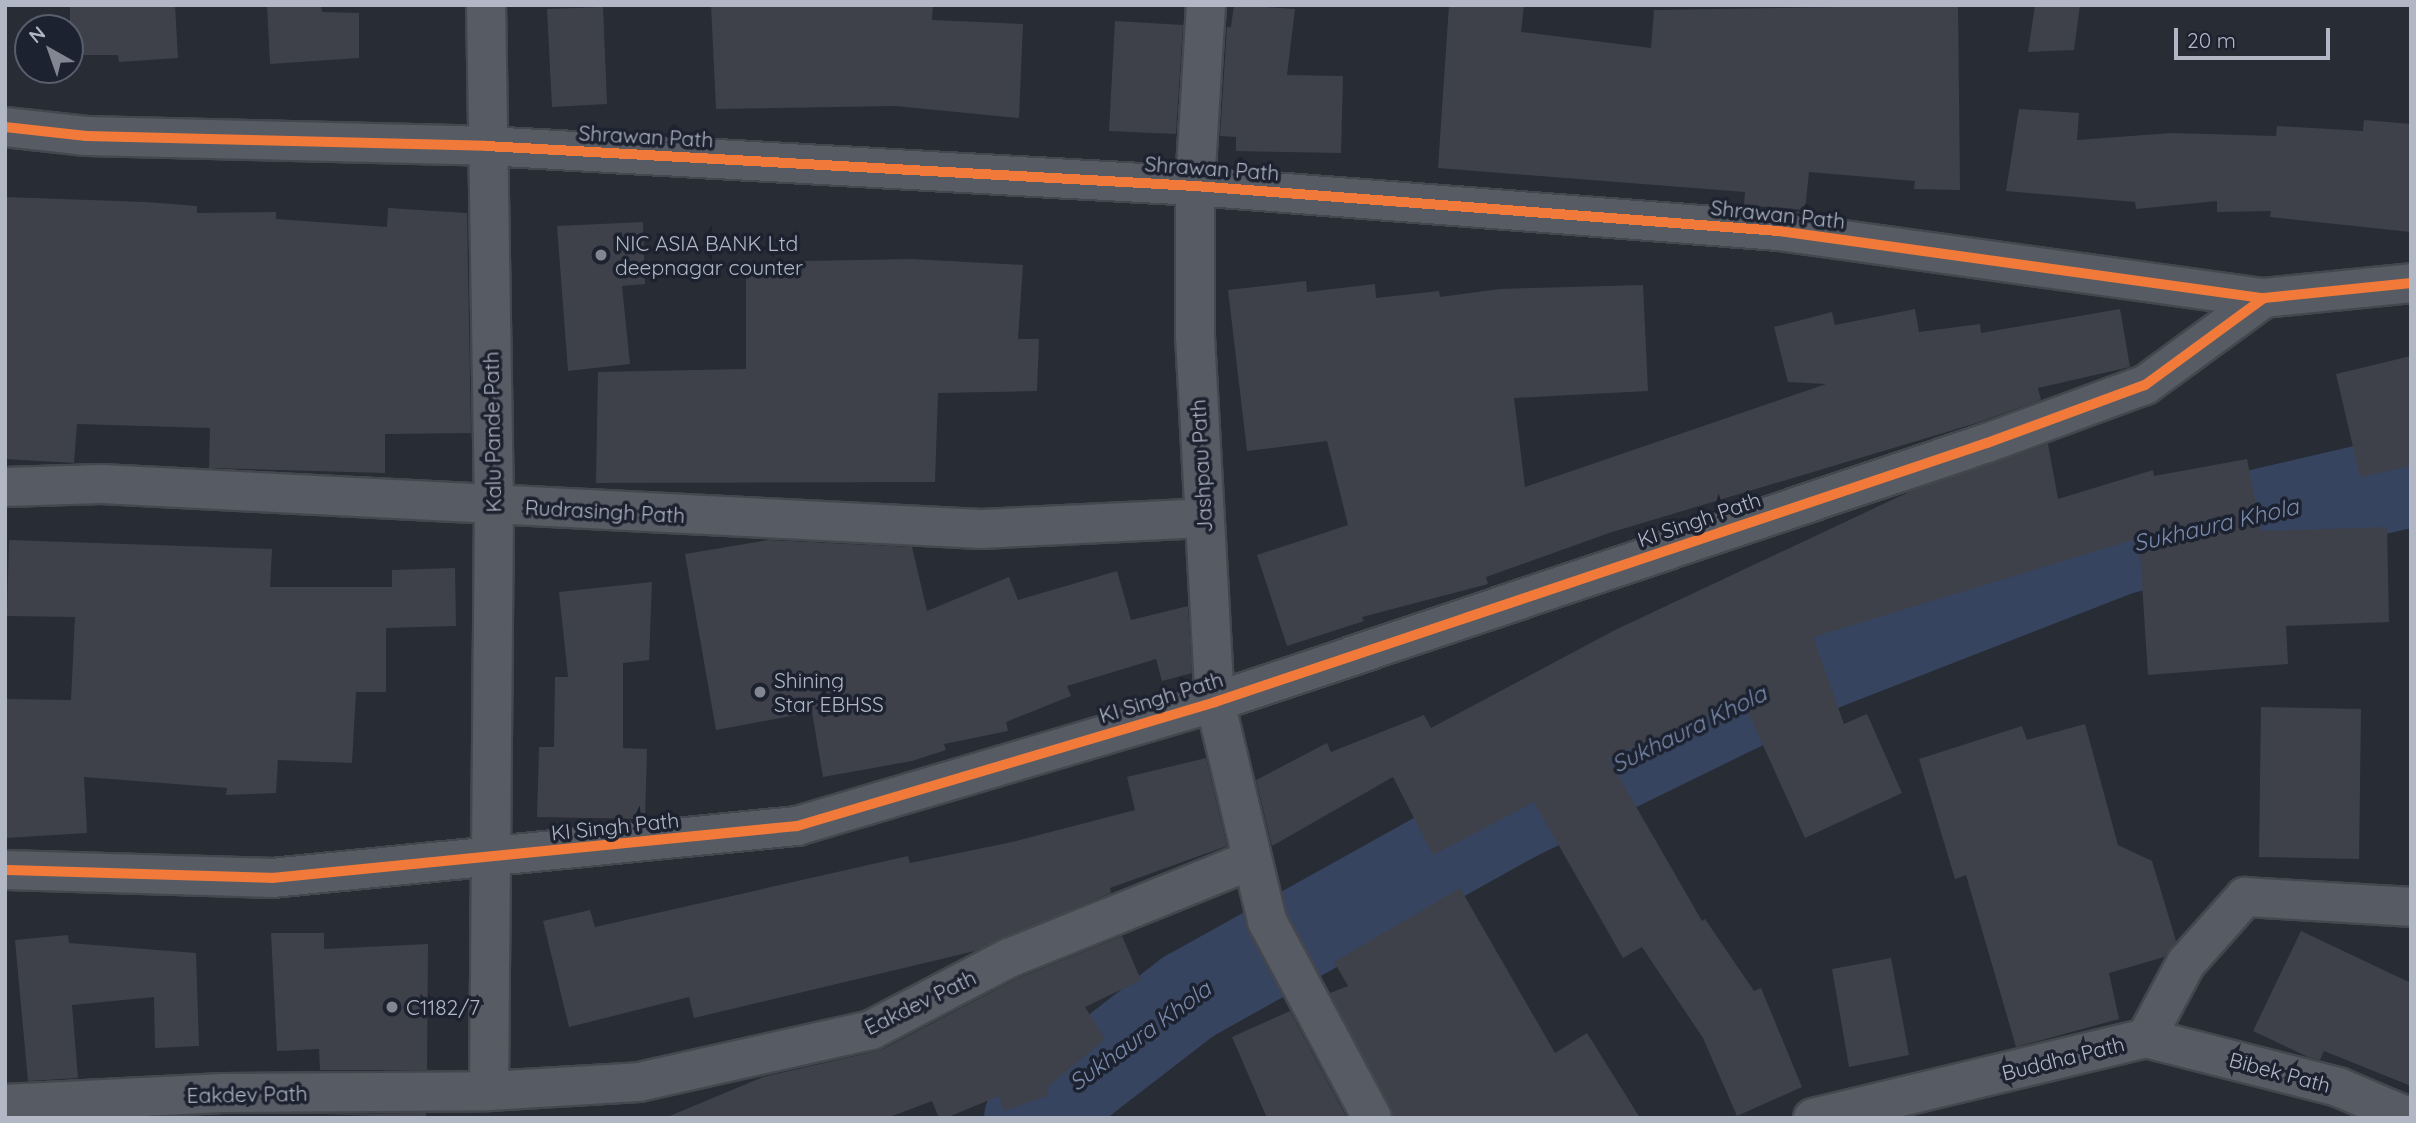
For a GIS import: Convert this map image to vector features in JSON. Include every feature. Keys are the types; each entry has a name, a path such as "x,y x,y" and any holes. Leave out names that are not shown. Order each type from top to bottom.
{"street":[{"name":"Kalu Pande Path","path":"486,5 486,146 494,506 488,859"},
{"name":"Jashpau Path","path":"1206,5 1195,186 1204,518 1215,702 1267,921 1372,1118"},
{"name":"Shrawan Path","path":"5,127 87,136 486,146 1195,186 1779,231 2264,298 2411,283"},
{"name":"KI Singh Path","path":"5,870 272,878 488,859 797,826 1215,702 2145,385 2264,298"},
{"name":"Rudrasingh Path","path":"5,487 101,484 981,529 1204,518"},
{"path":"488,859 489,1091"},
{"name":"Eakdev Path","path":"5,1104 223,1093 489,1091 639,1082 871,1030 1009,958 1251,860"},
{"name":"Buddha Path","path":"1814,1118 2146,1038 2186,963 2245,897 2411,907"},
{"name":"Bibek Path","path":"2146,1038 2338,1087 2411,1118"}],"building":[{"path":"70,5 175,5 178,58 119,62 118,55 84,55 84,14 70,14"},
{"path":"267,5 321,5 322,12 359,13 359,58 270,64"},
{"path":"711,5 933,5 932,20 1023,24 1019,118 895,106 716,109"},
{"path":"1234,5 1295,9 1287,75 1343,76 1341,153 1236,151 1236,137 1220,136 1227,27 1231,27"},
{"path":"1449,5 1524,5 1521,32 1651,48 1654,10 1958,5 1960,190 1914,189 1915,181 1809,172 1805,210 1744,205 1745,192 1438,168"},
{"path":"2035,5 2080,5 2074,50 2028,52"},
{"path":"603,7 607,104 552,107 547,9"},
{"path":"1115,21 1183,25 1176,134 1109,131"},
{"path":"2019,109 2079,113 2077,140 2172,133 2276,136 2277,126 2363,131 2364,120 2411,124 2411,232 2270,217 2271,211 2217,212 2217,201 2136,209 2135,202 2006,191"},
{"path":"5,197 197,206 197,213 276,212 276,219 387,227 388,208 467,213 471,433 385,434 385,473 209,468 210,428 77,424 74,463 5,459"},
{"path":"643,222 645,284 622,286 630,364 568,371 557,226"},
{"path":"912,259 1023,265 1018,339 1039,339 1037,391 938,393 935,482 596,483 598,372 746,369 746,262"},
{"path":"1306,281 1307,292 1375,284 1376,298 1439,291 1440,297 1500,289 1643,285 1648,391 1514,398 1525,487 1826,384 1788,382 1774,327 1832,312 1835,325 1915,309 1919,332 1980,324 1981,333 2120,309 2130,367 2038,388 2041,400 1980,422 1609,533 1486,577 1488,584 1362,617 1364,621 1287,646 1257,555 1348,525 1327,441 1247,451 1228,290"},
{"path":"2411,356 2411,466 2360,477 2336,374"},
{"path":"2048,444 2058,499 2153,470 2154,476 2247,459 2261,531 2387,527 2389,622 2286,626 2288,664 2148,675 2139,538 1813,637 1844,724 1867,714 1902,793 1805,838 1743,701 1608,758 1702,921 1705,919 1754,991 1761,988 1802,1087 1737,1116 1703,1038 1642,947 1623,958 1534,802 1433,855 1393,777 1272,846 1256,780 1327,743 1331,752 1424,715 1431,728 1615,630 1911,491"},
{"path":"9,540 272,549 270,587 392,587 392,570 455,568 456,626 386,628 386,692 356,692 352,763 278,760 276,793 226,795 227,788 84,777 87,833 5,838 5,699 71,700 75,617 7,616"},
{"path":"768,540 912,547 927,611 1009,577 1018,600 1117,571 1131,620 1188,606 1192,673 1162,681 1156,659 1067,686 1071,696 1006,722 1008,731 944,744 946,750 912,761 823,777 812,712 716,730 685,554"},
{"path":"652,582 649,660 623,663 623,748 647,749 645,819 537,817 539,747 554,747 555,677 568,677 559,592"},
{"path":"2261,707 2361,709 2359,859 2259,857"},
{"path":"2085,724 2118,845 2152,861 2176,941 2164,957 2109,973 2119,1019 2016,1047 1966,875 1955,879 1919,759 2022,726 2027,740"},
{"path":"1206,758 1227,846 1110,888 1111,893 975,951 694,1018 689,997 569,1027 543,921 590,910 595,927 908,856 910,863 1012,842 1135,810 1127,777"},
{"path":"1460,888 1555,1053 1587,1033 1640,1118 1394,1118 1330,993 1348,986 1334,962"},
{"path":"2301,931 2411,983 2411,1086 2324,1051 2320,1060 2308,1057 2253,1031"},
{"path":"271,933 324,933 324,949 428,944 427,1070 320,1070 319,1049 277,1051"},
{"path":"68,935 69,943 196,953 199,1046 155,1048 154,997 72,1005 78,1078 28,1081 15,940"},
{"path":"1122,936 1141,980 1085,1007 1105,1039 1046,1088 1049,1095 1004,1111 999,1096 946,1118 939,1118 932,1101 887,1118 665,1118 763,1077 881,1050 1018,978"},
{"path":"1891,958 1909,1055 1849,1067 1832,969"},
{"path":"1290,1011 1347,1118 1267,1118 1232,1037"},
{"path":"426,1113 426,1118 323,1114"}],"waterway":[{"name":"Sukhaura Khola","path":"1030,1118 1188,996 1511,816 1826,662 2118,548 2411,480"}],"cycle path":[{"path":"5,127 87,136 486,146 1195,186 1779,231 2264,298 2411,283"},
{"path":"5,870 272,878 797,826 1215,702 1987,443 2145,385 2264,298"}],"place":[{"name":"NIC ASIA BANK Ltd deepnagar counter","path":"601,255"},
{"name":"Shining Star EBHSS","path":"760,692"},
{"name":"C1182/7","path":"392,1007"}]}
